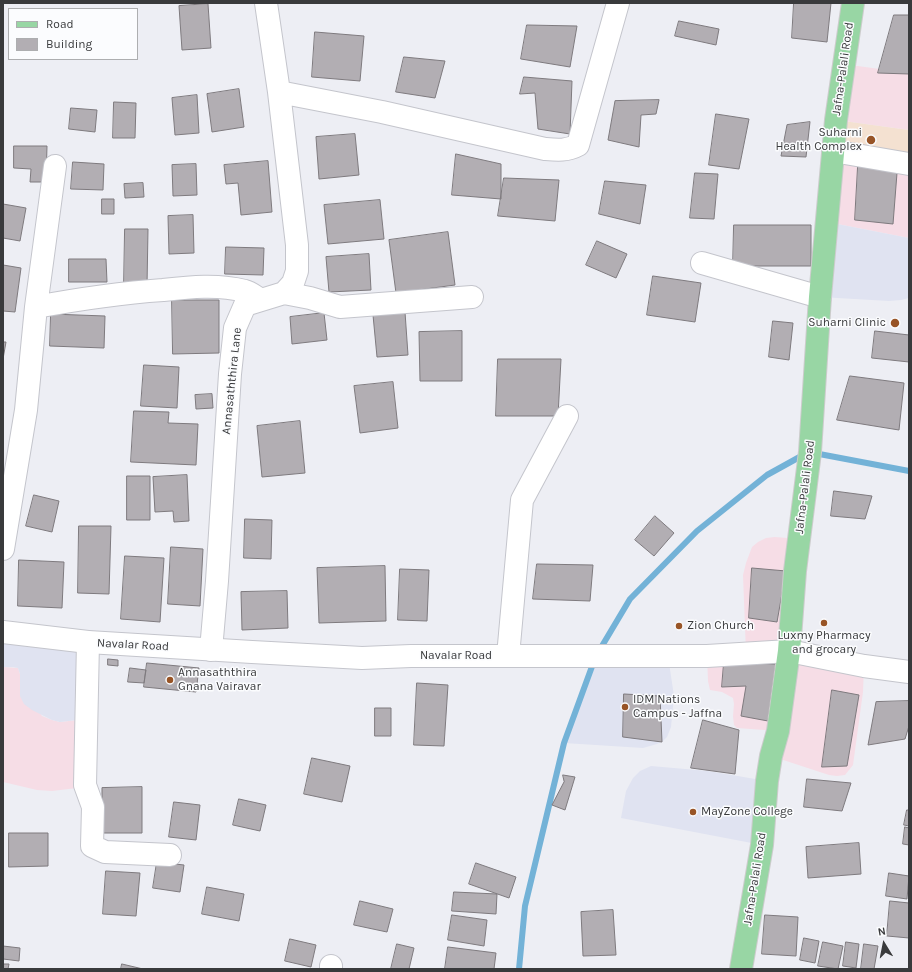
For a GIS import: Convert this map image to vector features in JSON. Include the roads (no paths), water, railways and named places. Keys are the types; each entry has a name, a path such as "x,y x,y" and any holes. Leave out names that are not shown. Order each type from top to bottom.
{"main road":[{"name":"Jafna-Palali Road","path":"741,969 762,845 771,756 778,731 789,651 795,571 810,452 820,297 836,113 853,3"}],"street":[{"path":"266,3 279,92 297,245 297,271 293,282 284,293 310,298 340,307 472,298"},
{"path":"279,92 382,112 545,149 567,149 578,145 618,3"},
{"path":"833,150 909,164"},
{"path":"3,549 26,410 36,307 56,166"},
{"path":"702,263 820,297"},
{"path":"36,307 90,297 190,287 221,287 246,291 261,300"},
{"name":"Annasaththira Lane","path":"211,650 217,581 230,374 235,328 245,305 284,293"},
{"path":"508,656 522,500 567,416"},
{"name":"Navalar Road","path":"3,632 88,642 362,658 411,656 707,656 789,651 864,666 909,672"},
{"path":"88,642 85,785 93,807 92,846 105,852 170,855"}],"waterway":[{"path":"814,453 909,471"},
{"path":"599,651 630,599 697,531 767,475 805,454"},
{"path":"519,969 525,906 564,743 594,661"}],"place":[{"name":"Suharni Health Complex","path":"871,140"},
{"name":"Suharni Clinic","path":"895,323"},
{"name":"Luxmy Pharmacy and grocary","path":"824,623"},
{"name":"Zion Church","path":"679,626"},
{"name":"Annasaththira Gnana Vairavar","path":"170,680"},
{"name":"IDM Nations Campus - Jaffna","path":"625,707"},
{"name":"MayZone College","path":"693,812"}]}
